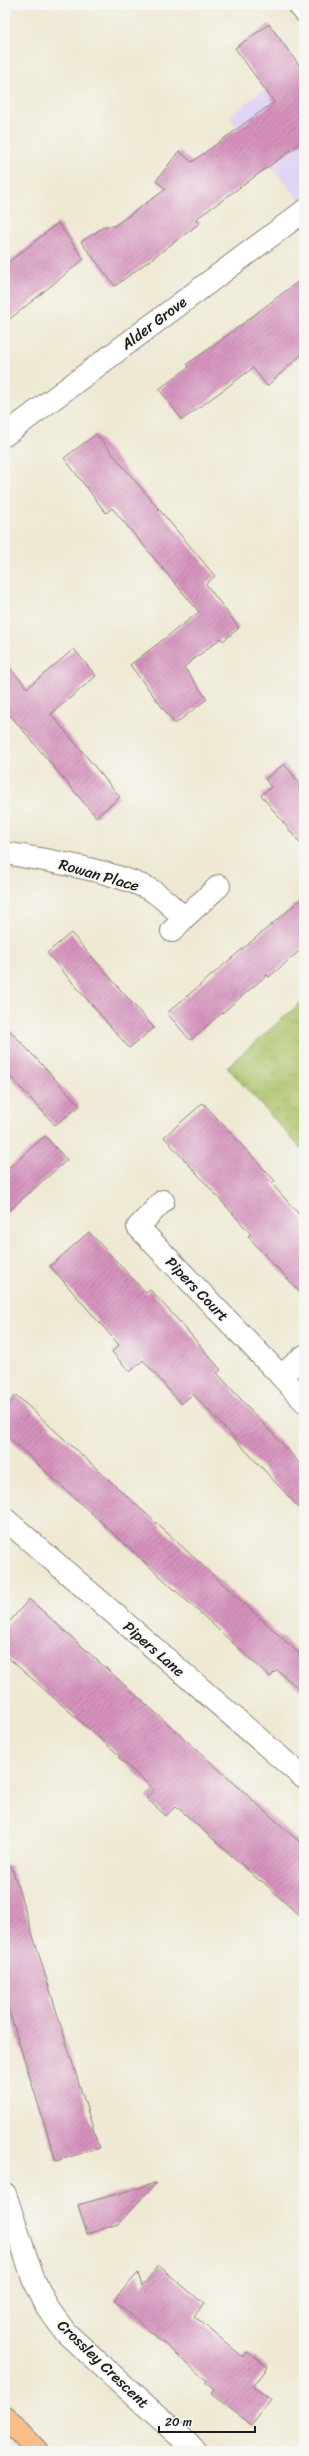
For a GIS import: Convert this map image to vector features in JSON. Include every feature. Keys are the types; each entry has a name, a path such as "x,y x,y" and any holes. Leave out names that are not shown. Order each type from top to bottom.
{"highway":[{"path":"5,2417 37,2451"}],"street":[{"path":"299,5 304,11"},
{"name":"Alder Grove","path":"5,435 304,211"},
{"name":"Rowan Place","path":"5,853 50,861 130,881 152,891 178,925 219,886"},
{"name":"Pipers Court","path":"163,1201 138,1228 282,1376 304,1401"},
{"path":"282,1376 304,1356"},
{"name":"Pipers Lane","path":"5,1519 304,1778"},
{"name":"Crossley Crescent","path":"5,2194 33,2278 47,2307 66,2333 196,2451"}],"shaded area":[{"path":"304,58 304,205 229,117"}],"green space":[{"path":"304,1000 304,1152 227,1067"}],"building":[{"path":"269,24 304,72 304,141 196,219 200,223 115,286 81,242 105,226 114,226 166,189 156,181 179,151 192,162 274,102 235,48"},
{"path":"58,223 84,259 5,323 5,265"},
{"path":"304,277 304,352 267,386 253,368 182,420 159,389 189,367 187,364 216,344"},
{"path":"96,434 215,576 206,584 239,628 223,641 221,638 184,667 207,699 175,724 130,665 199,612 112,508 106,513 64,458"},
{"path":"74,649 96,676 51,714 120,797 96,817 5,709 5,662 27,688"},
{"path":"284,764 304,788 304,848 261,795 271,787 265,779"},
{"path":"304,897 304,947 269,977 267,975 190,1040 167,1013"},
{"path":"71,933 154,1028 129,1048 47,953"},
{"path":"5,1025 80,1106 55,1125 5,1071"},
{"path":"203,1103 275,1181 272,1184 304,1220 304,1297 248,1236 251,1234 164,1137"},
{"path":"45,1136 67,1160 5,1214 5,1171"},
{"path":"89,1232 146,1293 150,1290 179,1321 221,1370 217,1373 304,1468 304,1513 193,1394 181,1404 143,1360 130,1372 112,1352 119,1345 50,1266"},
{"path":"16,1395 304,1658 304,1693 277,1670 270,1677 5,1434 5,1408"},
{"path":"29,1599 304,1846 304,1920 261,1880 260,1881 176,1806 166,1816 146,1798 154,1790 118,1757 120,1756 5,1655 5,1627"},
{"path":"11,1865 99,2148 56,2161 5,1998 5,1866"},
{"path":"156,2183 118,2224 87,2234 78,2205"},
{"path":"159,2266 204,2304 194,2316 243,2357 247,2352 268,2367 253,2387 271,2400 252,2425 211,2394 214,2390 206,2383 207,2381 114,2300 138,2273 142,2286"}]}
